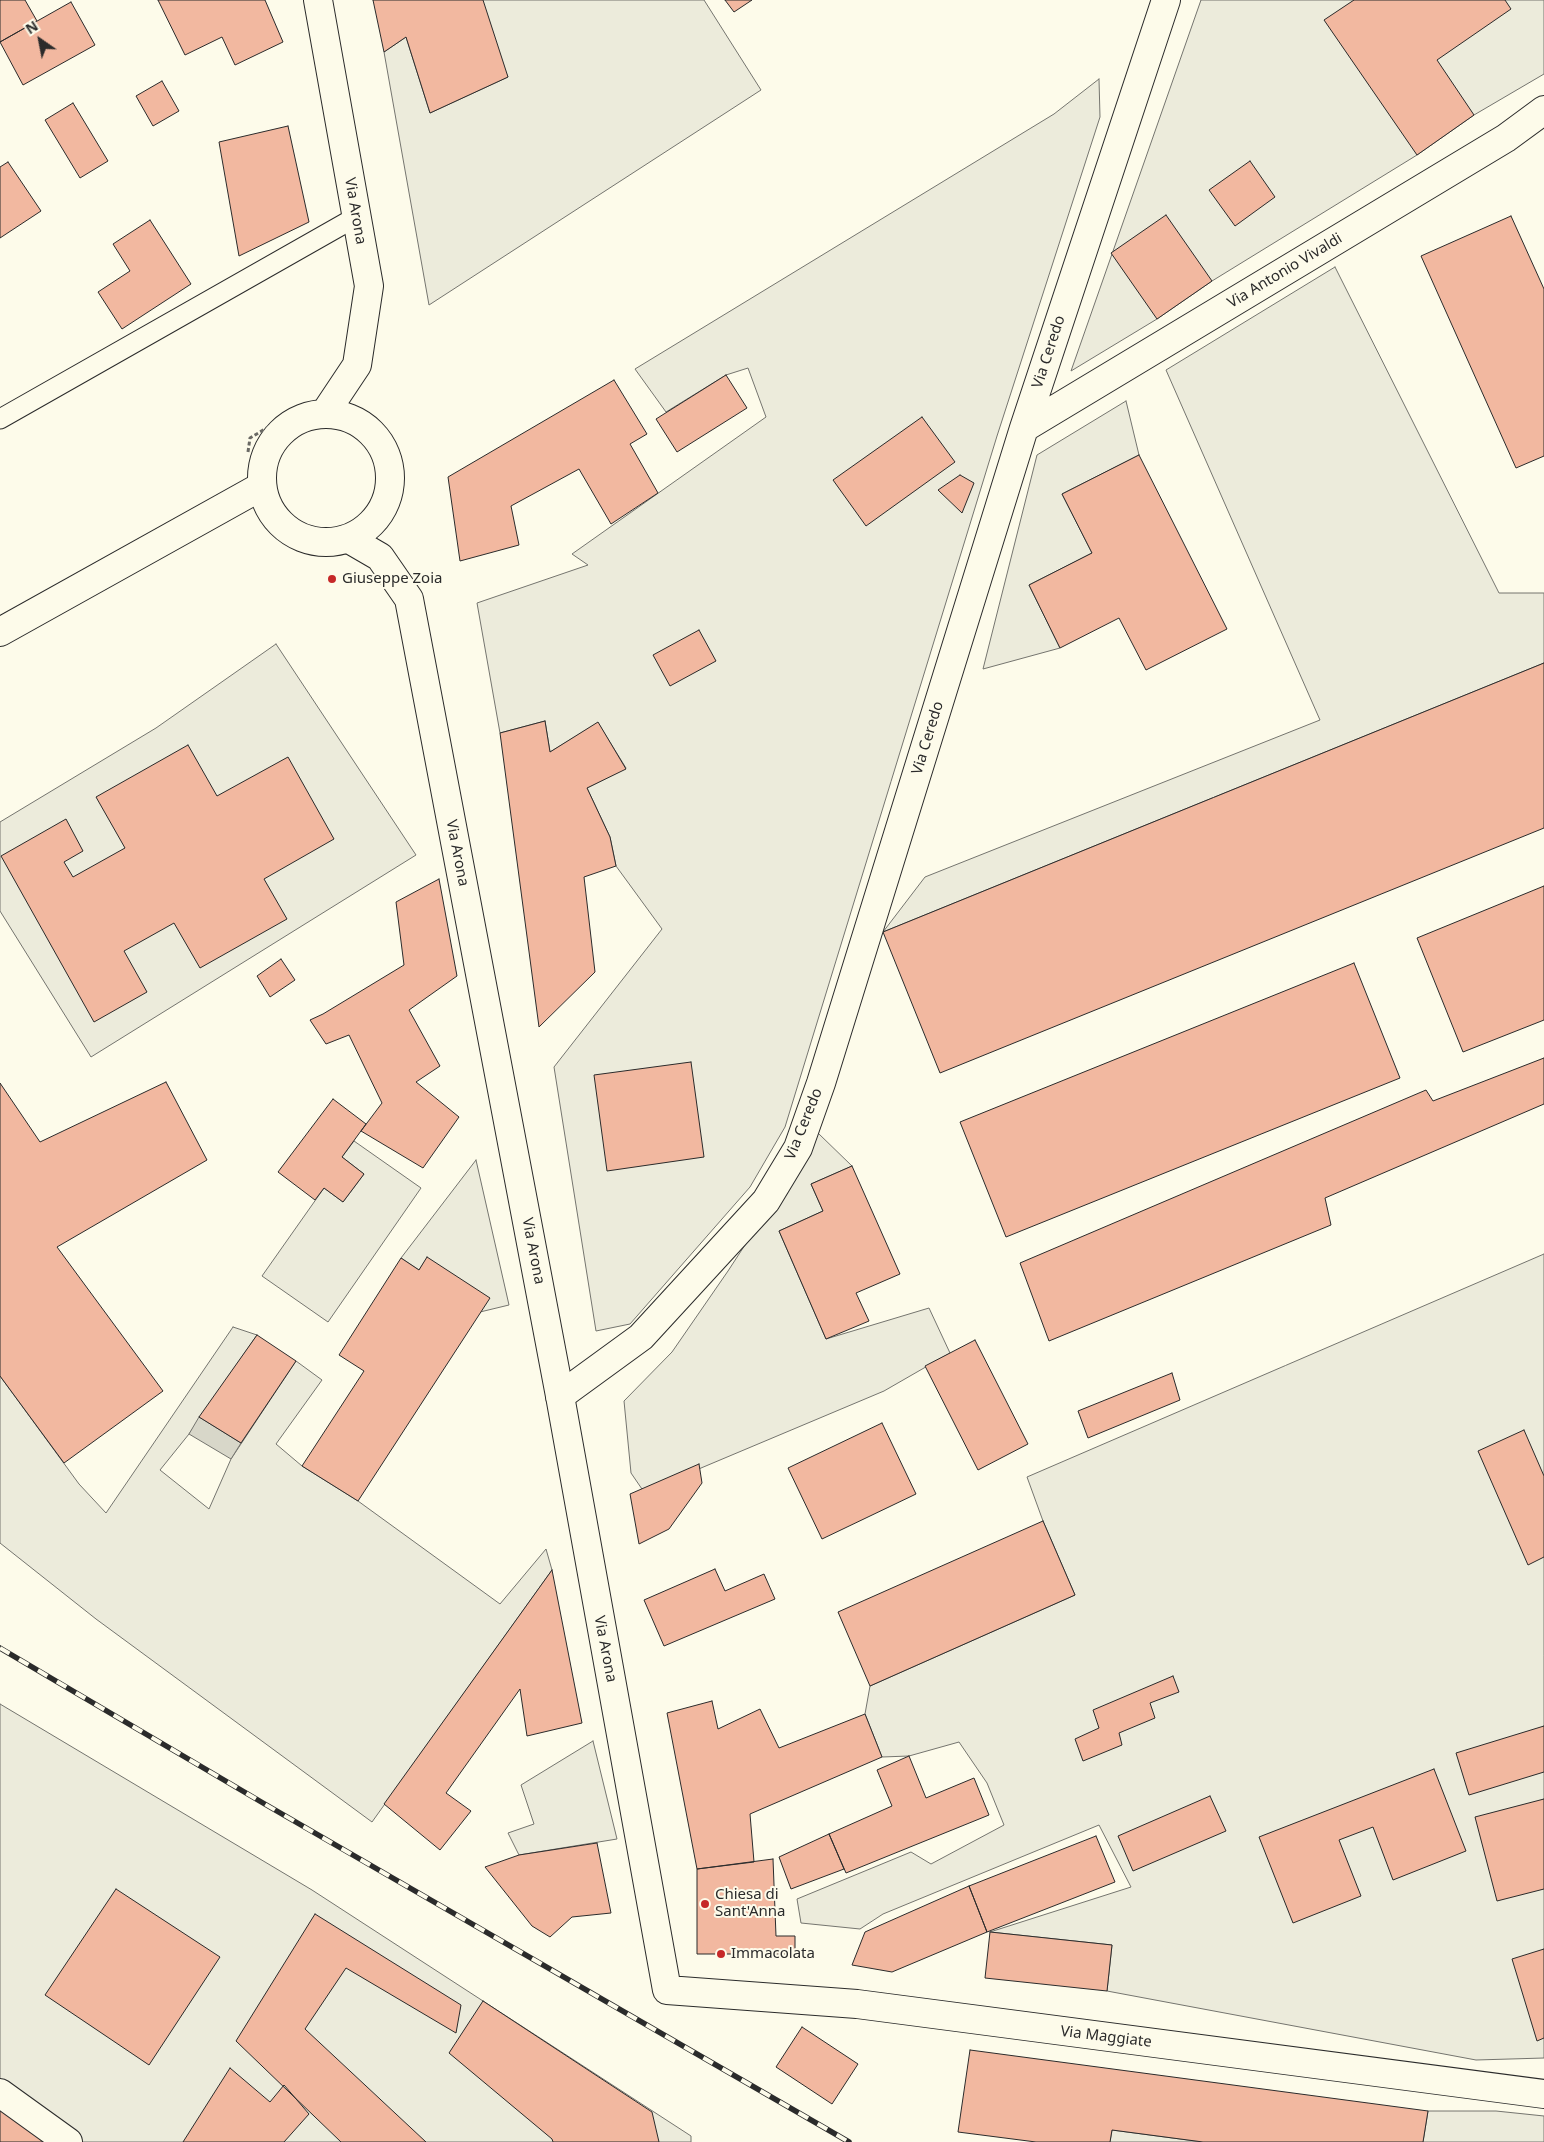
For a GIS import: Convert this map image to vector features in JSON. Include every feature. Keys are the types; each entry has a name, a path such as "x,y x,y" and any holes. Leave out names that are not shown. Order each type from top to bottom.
{"main road":[{"name":"Via Arona","path":"318,0 369,286 358,365 325,413"},
{"name":"Via Ceredo","path":"560,1396 641,1337 766,1201 798,1148 821,1083 1024,428 1166,0"},
{"name":"Via Antonio Vivaldi","path":"1024,428 1506,138 1544,110"},
{"path":"325,413 345,416 363,425 378,438 387,456 391,476 388,496 380,514 366,529 348,539 329,543 310,541 292,534 277,521 266,504 262,486 262,467 267,451 278,436 291,424 307,416 325,413"},
{"path":"0,632 262,486"},
{"name":"Via Arona","path":"348,539 380,557 409,600 560,1396 667,1990"},
{"name":"Via Maggiate","path":"667,1990 857,2004 1544,2094"},
{"path":"0,2093 68,2142"}],"lane":[{"path":"0,419 356,217"}],"shaded area":[{"path":"470,0 704,0 761,90 429,305 384,52 406,37 430,113 508,77"},
{"path":"1201,0 1544,0 1544,74 1474,115 1417,155 1212,281 1157,319 1071,371"},
{"path":"1099,79 1100,117 997,436 785,1127 750,1187 630,1324 596,1331 554,1067 662,929 616,866 610,837 587,788 626,768 598,723 550,752 545,721 500,733 477,603 588,565 572,554 766,417 748,368 726,375 666,412 635,369 1054,114"},
{"path":"1335,267 1499,593 1544,593 1544,663 883,932 925,877 1320,720 1166,370"},
{"path":"1126,401 1139,455 1062,494 1092,553 1029,585 1060,648 983,669 1037,455"},
{"path":"276,644 416,855 91,1057 0,911 0,822 156,728"},
{"path":"818,1133 852,1166 811,1184 823,1211 779,1231 826,1339 929,1308 950,1353 884,1391 644,1492 631,1473 624,1401 672,1352 728,1271"},
{"path":"354,1141 421,1188 328,1322 262,1276 324,1188 343,1202 364,1174 342,1157"},
{"path":"476,1160 509,1305 480,1312 427,1258 419,1270 401,1258"},
{"path":"1544,1254 1544,2058 1476,2060 1107,1991 1112,1945 990,1932 1131,1887 1099,1825 883,1914 860,1929 801,1923 797,1899 911,1852 931,1864 1004,1825 987,1783 959,1742 909,1756 882,1757 865,1714 870,1686 1075,1595 1043,1521 1027,1477"},
{"path":"233,1327 257,1335 189,1434 160,1470 209,1509 231,1459 296,1361 322,1380 276,1444 302,1466 358,1501 500,1604 546,1549 552,1570 372,1822 96,1619 0,1543 0,1376 79,1484 106,1513"},
{"path":"199,1417 241,1443 231,1459 189,1434"},
{"path":"0,1704 312,1890 691,2136 691,2142 0,2142"},
{"path":"593,1741 617,1839 519,1855 508,1833 534,1824 521,1785"},
{"path":"1428,2111 1496,2111 1544,2116 1544,2142 1423,2142"},
{"path":"1112,2130 1203,2142 1110,2142"}],"building":[{"path":"0,0 25,0 37,21 0,42"},
{"path":"158,0 265,0 283,42 235,65 222,37 185,55"},
{"path":"373,0 483,0 508,77 430,113 406,37 384,52"},
{"path":"725,0 752,0 734,12"},
{"path":"1354,0 1505,0 1511,9 1437,60 1474,115 1417,155 1324,20"},
{"path":"71,2 95,45 23,85 0,42"},
{"path":"162,81 179,111 153,126 136,96"},
{"path":"73,103 108,161 80,178 45,120"},
{"path":"288,126 309,222 239,256 219,142"},
{"path":"1250,161 1275,197 1235,226 1209,190"},
{"path":"8,162 41,211 0,238 0,167"},
{"path":"1166,215 1212,281 1157,319 1111,253"},
{"path":"1511,216 1544,289 1544,456 1516,468 1421,256"},
{"path":"150,220 191,284 122,329 98,292 130,271 113,244"},
{"path":"726,375 747,408 677,452 656,419"},
{"path":"614,380 647,434 630,444 658,493 611,524 579,469 511,506 519,545 460,561 448,477"},
{"path":"922,417 955,462 866,526 833,480"},
{"path":"1139,455 1227,629 1146,670 1119,618 1060,648 1029,585 1092,553 1062,494"},
{"path":"960,475 974,483 962,513 938,490"},
{"path":"699,630 716,661 670,686 653,655"},
{"path":"1544,663 1544,828 940,1073 883,932"},
{"path":"545,721 550,752 598,722 626,769 587,788 610,837 616,866 584,877 595,972 539,1027 500,733"},
{"path":"188,745 217,796 288,757 334,839 264,879 287,919 200,968 174,923 124,951 147,992 94,1022 1,856 66,819 83,851 64,862 73,877 125,848 96,797"},
{"path":"439,879 457,976 409,1010 440,1066 416,1082 459,1117 423,1168 361,1131 382,1103 349,1035 326,1044 310,1020 404,965 396,902"},
{"path":"1544,886 1544,1020 1463,1052 1417,938"},
{"path":"281,959 295,980 270,997 257,976"},
{"path":"1354,963 1400,1078 1006,1237 960,1122"},
{"path":"1544,1058 1544,1104 1325,1198 1331,1225 1049,1341 1020,1263 1426,1090 1433,1101"},
{"path":"691,1062 704,1157 607,1171 594,1075"},
{"path":"166,1082 207,1160 57,1247 163,1391 64,1463 0,1376 0,1083 40,1142"},
{"path":"333,1099 366,1124 342,1157 364,1174 343,1202 324,1188 315,1200 278,1172"},
{"path":"852,1166 900,1274 856,1293 869,1321 826,1339 779,1231 823,1211 811,1184"},
{"path":"427,1257 490,1298 358,1501 302,1466 364,1371 339,1355 401,1258 419,1270"},
{"path":"257,1335 296,1361 241,1443 199,1417"},
{"path":"975,1340 1028,1444 978,1470 925,1366"},
{"path":"1172,1373 1180,1400 1088,1438 1078,1411"},
{"path":"882,1423 916,1494 822,1539 788,1468"},
{"path":"1524,1430 1544,1476 1544,1557 1528,1565 1478,1451"},
{"path":"699,1464 702,1483 669,1529 639,1544 630,1494"},
{"path":"1043,1521 1075,1595 870,1686 838,1612"},
{"path":"715,1569 725,1591 764,1574 775,1599 664,1646 644,1600"},
{"path":"552,1570 582,1723 527,1736 520,1689 446,1793 471,1811 440,1850 384,1804"},
{"path":"1173,1676 1179,1692 1150,1703 1155,1718 1119,1733 1122,1745 1083,1761 1075,1739 1099,1728 1093,1710"},
{"path":"712,1701 718,1729 760,1709 779,1748 865,1714 882,1757 750,1814 754,1862 697,1869 667,1713"},
{"path":"1544,1726 1544,1772 1469,1795 1456,1753"},
{"path":"909,1756 926,1798 974,1778 989,1815 846,1873 829,1834 892,1806 877,1770"},
{"path":"1434,1769 1466,1851 1393,1880 1373,1827 1339,1840 1361,1896 1293,1923 1259,1837"},
{"path":"1210,1796 1226,1831 1133,1871 1118,1836"},
{"path":"1544,1799 1544,1889 1497,1901 1475,1817"},
{"path":"829,1834 844,1869 791,1889 779,1857"},
{"path":"1096,1836 1115,1882 987,1932 969,1886"},
{"path":"597,1843 611,1913 572,1917 550,1937 532,1926 485,1867 519,1855"},
{"path":"773,1859 776,1936 795,1936 795,1954 697,1954 697,1869"},
{"path":"969,1886 987,1932 892,1972 852,1965 865,1932"},
{"path":"116,1889 220,1957 149,2065 45,1995"},
{"path":"315,1914 461,2005 456,2033 346,1968 305,2029 426,2142 341,2142 236,2041"},
{"path":"990,1932 1112,1945 1107,1991 985,1978"},
{"path":"1544,1949 1544,2038 1537,2041 1512,1959"},
{"path":"483,2001 652,2112 659,2142 553,2142 552,2139 449,2053"},
{"path":"802,2027 858,2064 832,2104 776,2067"},
{"path":"970,2050 1428,2111 1423,2142 1203,2142 1112,2130 1110,2142 1036,2142 958,2132"},
{"path":"230,2068 270,2102 284,2085 309,2114 284,2142 183,2142"},
{"path":"2,2108 43,2140 42,2142 0,2142 0,2110"}],"railway":[{"path":"0,1648 263,1803 849,2142"}],"place":[{"name":"Giuseppe Zoia","path":"332,579"},
{"name":"Chiesa di Sant'Anna","path":"705,1904"},
{"name":"Immacolata","path":"721,1954"}]}
